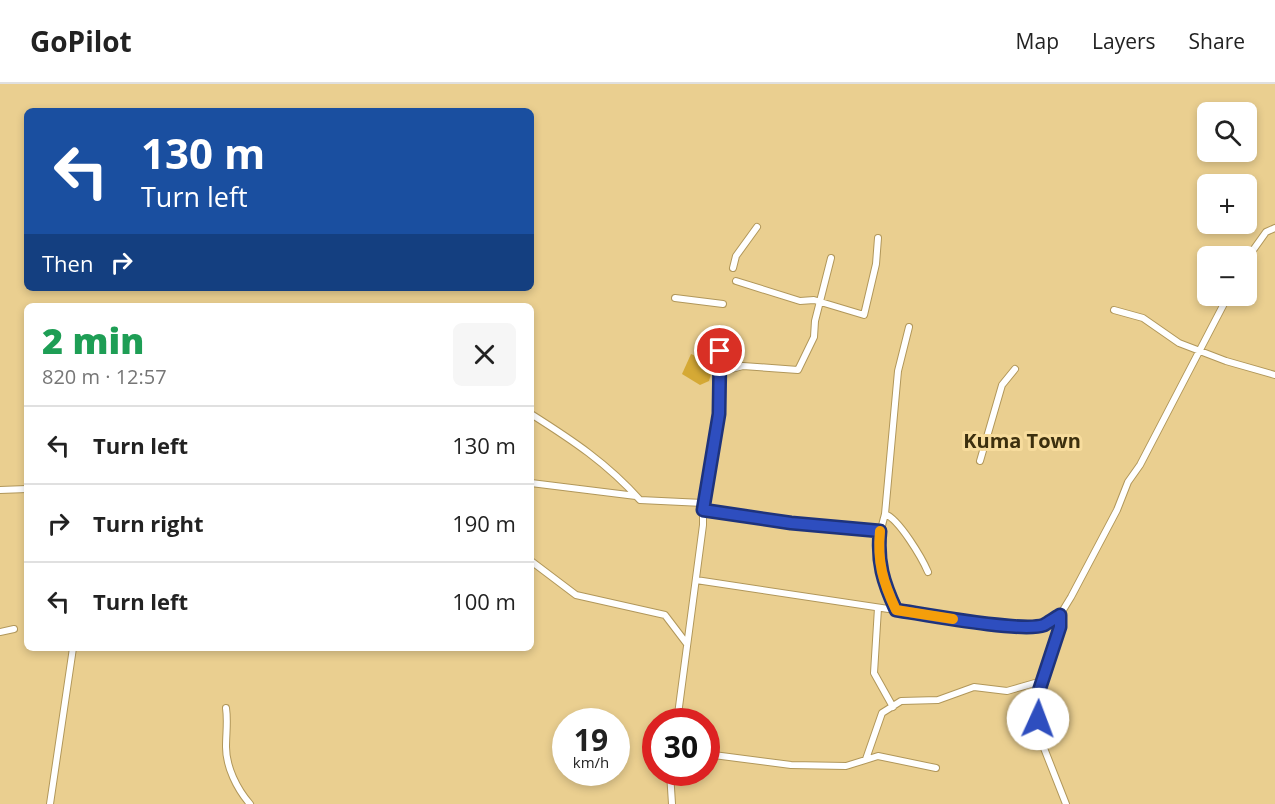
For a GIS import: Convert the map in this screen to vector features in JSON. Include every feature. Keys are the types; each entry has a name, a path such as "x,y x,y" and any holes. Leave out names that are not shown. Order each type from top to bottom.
{"street":[{"path":"733,268 736,256 757,227"},
{"path":"1256,246 1266,232 1275,228"},
{"path":"736,281 800,301 819,302 864,315 876,264 878,238"},
{"path":"720,372 743,366 798,370 814,337 819,302 831,258"},
{"path":"675,298 723,304"},
{"path":"696,580 975,622 1042,626 1060,615 1117,510 1128,482 1140,465 1223,306"},
{"path":"1114,310 1143,318 1179,343 1226,361 1275,375"},
{"path":"896,610 886,590 878,556 880,531 885,514 898,372 909,327"},
{"path":"679,708 703,507 719,414 720,330"},
{"path":"980,461 1002,385 1015,369"},
{"path":"534,416 585,448 618,474 640,500 703,507 791,523 880,531"},
{"path":"534,483 636,496"},
{"path":"0,490 24,489"},
{"path":"885,514 890,516 896,524 928,572"},
{"path":"534,563 576,595 665,615 687,644"},
{"path":"878,608 874,673 893,707"},
{"path":"1060,615 1060,627 1036,700 1040,738 1066,804"},
{"path":"0,632 14,629"},
{"path":"50,804 73,651"},
{"path":"867,759 882,713 901,701 938,700 974,687 1007,691 1042,681"},
{"path":"225,708 228,718 226,749 230,772 250,804"},
{"path":"720,756 791,765 846,766 878,756 936,768"},
{"path":"671,786 672,804"}],"shaded area":[{"path":"691,354 714,364 709,381 700,385 682,374"}],"slow traffic":[{"path":"880,531 878,556 886,590 896,610 953,619"}],"district":[{"name":"Kuma Town","path":"1022,440"}],"route":[{"path":"720,351 719,414 703,510 791,523 815,523 880,531 878,556 886,590 896,610 1019,626 1042,626 1060,615 1060,627 1036,700 1038,719"}]}
